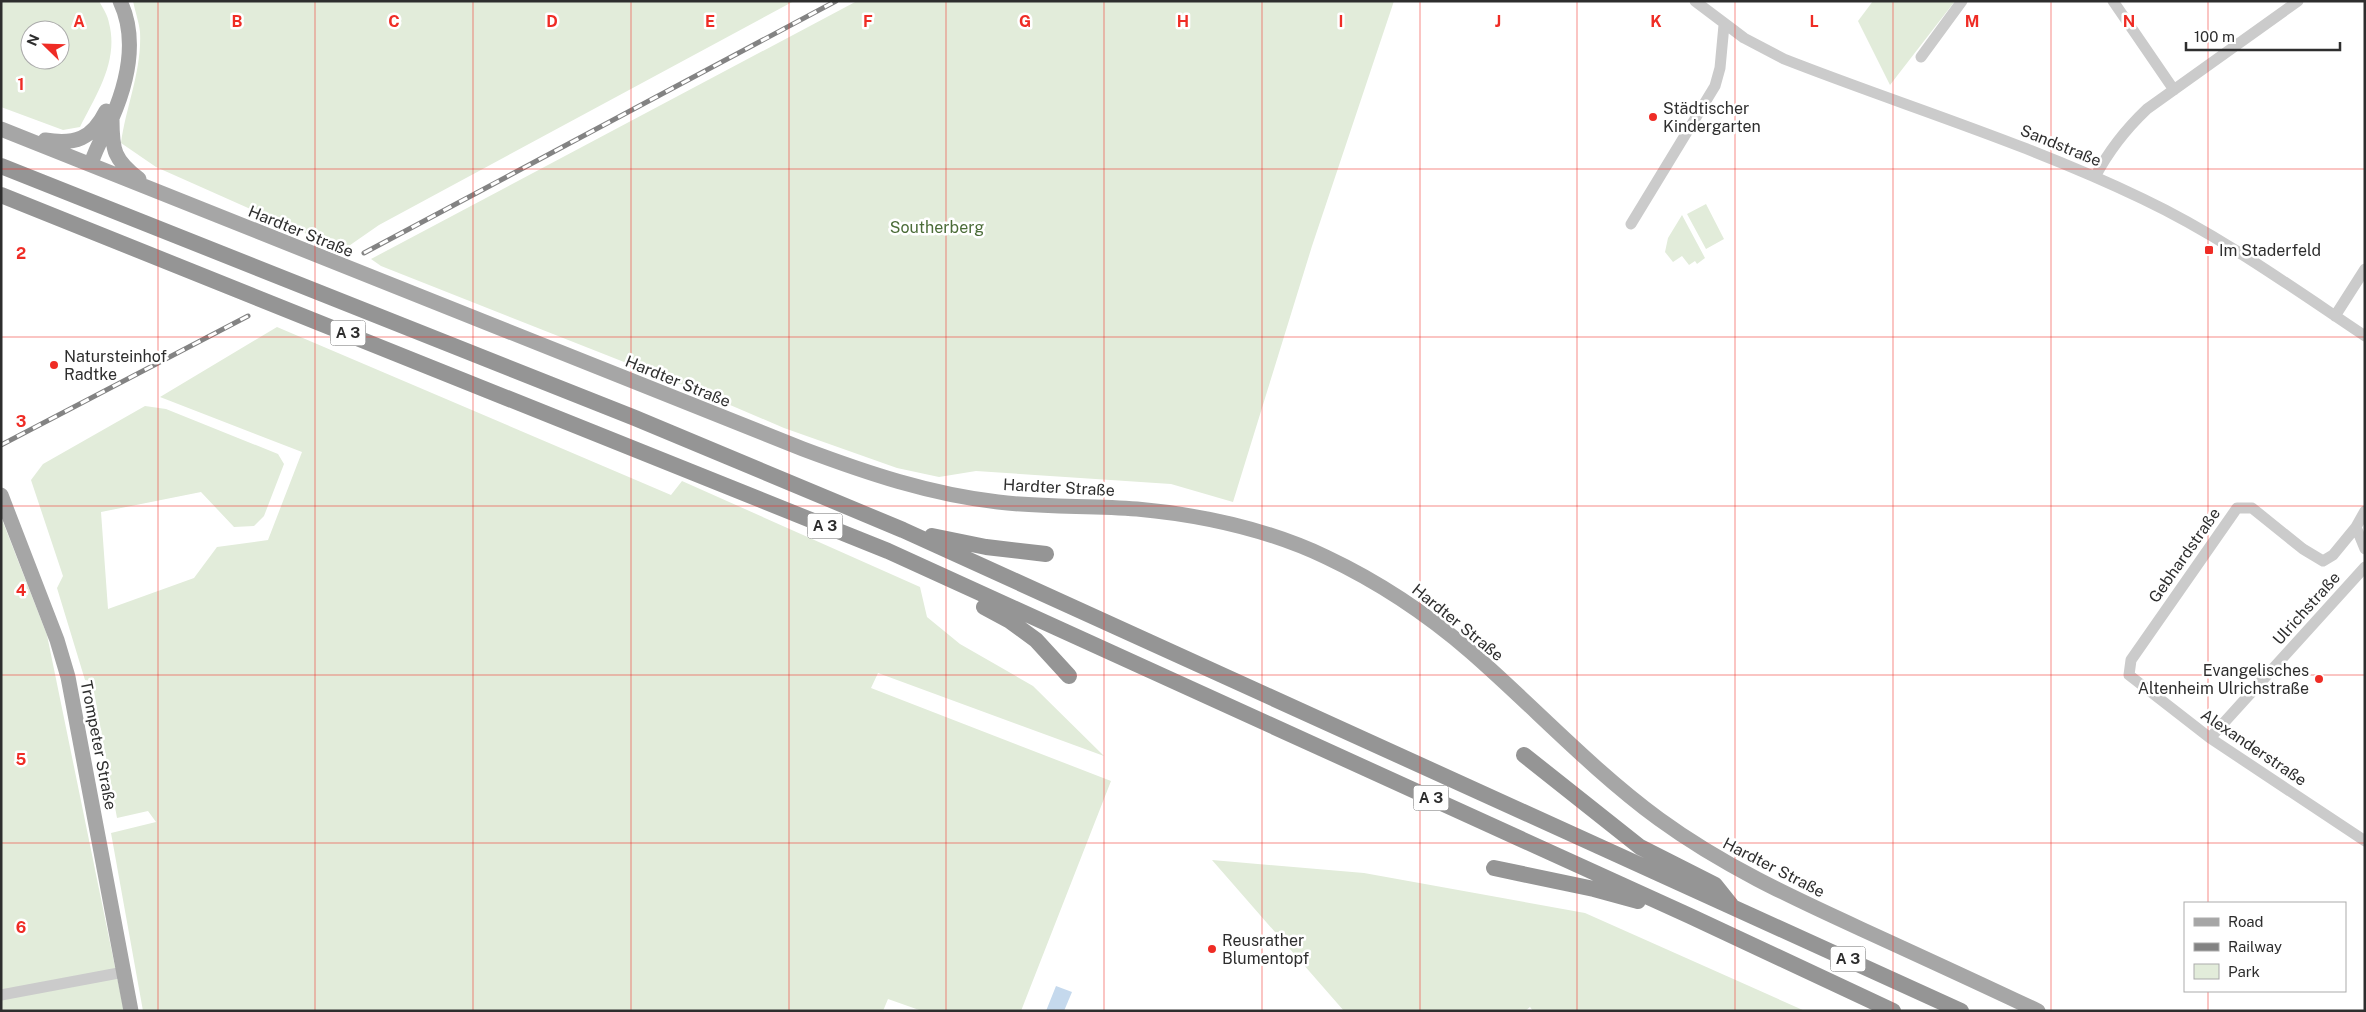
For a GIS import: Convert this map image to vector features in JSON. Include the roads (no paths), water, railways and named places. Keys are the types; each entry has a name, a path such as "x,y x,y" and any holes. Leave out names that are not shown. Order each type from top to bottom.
{"highway":[{"name":"A 3","path":"1,166 635,418 903,530 1961,1011"},
{"name":"A 3","path":"1,195 888,551 1690,916 1893,1011"},
{"path":"903,530 986,547 1046,554"},
{"path":"968,589 984,608 1010,621 1036,640 1069,676"},
{"path":"1524,755 1640,847 1715,885 1734,908"},
{"path":"1494,868 1594,889 1690,916"}],"main road":[{"path":"91,164 95,150 112,118 129,65 128,26 120,1"},
{"path":"20,136 66,142 82,139 100,122 129,65"},
{"path":"112,118 112,147 115,156 131,173 156,191"},
{"name":"Hardter Straße","path":"1,129 803,450 878,477 922,490 1001,502 1135,509 1180,514 1230,523 1277,537 1324,555 1384,587 1427,617 1470,652 1606,777 1657,818 1699,847 1769,886 2038,1011"},
{"name":"Trompeter Straße","path":"1,495 57,640 68,677 131,1011"}],"street":[{"name":"Sandstraße","path":"1695,1 1724,25 1753,44 1784,59 2042,154 2145,200 2214,238 2365,336"},
{"path":"1921,57 1962,1"},
{"path":"2113,1 2174,90"},
{"path":"2095,177 2102,163 2136,120 2174,90 2298,1"},
{"path":"1631,224 1715,86 1720,68 1724,25"},
{"path":"2335,316 2365,269"},
{"name":"Gebhardstraße","path":"2129,675 2132,660 2237,508 2252,508 2303,549 2323,561 2333,555 2356,527"},
{"path":"2365,511 2356,527 2365,549"},
{"name":"Ulrichstraße","path":"2210,738 2365,567"},
{"name":"Alexanderstraße","path":"2129,675 2210,738 2365,841"},
{"path":"1,995 124,972"}],"water":[{"path":"1056,986 1072,992 1064,1011 1046,1011"}],"railway":[{"path":"364,253 836,1"},
{"path":"1,445 248,316"}],"place":[{"name":"Städtischer Kindergarten","path":"1653,117"},
{"name":"Im Staderfeld","path":"2209,250"},
{"name":"Natursteinhof Radtke","path":"54,365"},
{"name":"Evangelisches Altenheim Ulrichstraße","path":"2319,679"},
{"name":"Reusrather Blumentopf","path":"1212,949"}],"park label":[{"name":"Southerberg","path":"937,227"}]}
